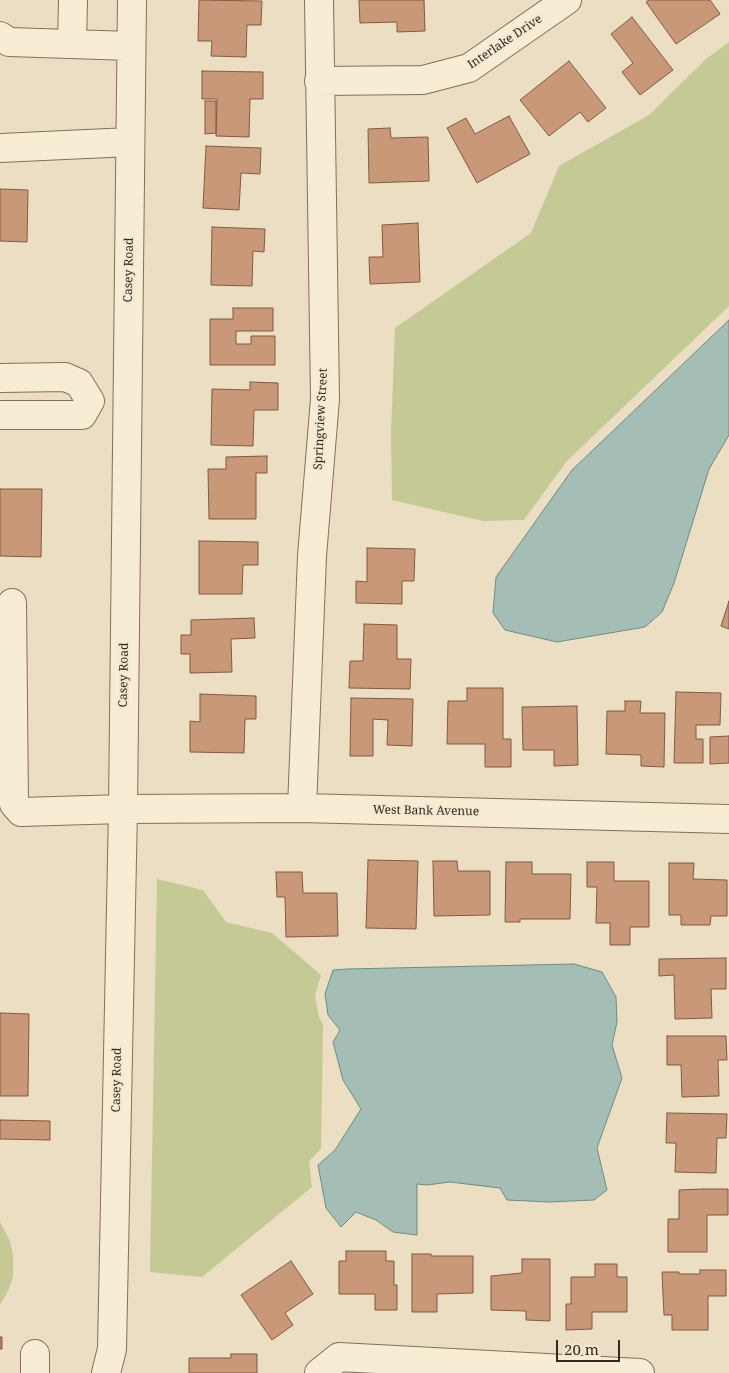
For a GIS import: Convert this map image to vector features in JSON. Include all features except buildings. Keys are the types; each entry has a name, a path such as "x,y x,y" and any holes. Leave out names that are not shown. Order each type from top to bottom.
{"street":[{"path":"72,44 73,0"},
{"name":"Casey Road","path":"112,1365 123,809 132,0"},
{"name":"Springview Street","path":"302,808 312,556 325,400 318,0"},
{"name":"Interlake Drive","path":"319,81 422,80 469,68 567,0"},
{"path":"0,36 9,42 131,46"},
{"path":"0,148 130,142"},
{"path":"0,378 65,377 79,383 90,401"},
{"path":"90,401 127,402"},
{"path":"0,415 82,415 90,401"},
{"name":"West Bank Avenue","path":"12,603 14,804 21,812 123,809 302,808 729,819"},
{"path":"319,1373 339,1357 640,1373"}],"green space":[{"path":"729,42 729,306 566,462 524,520 483,521 392,500 391,434 395,328 531,233 559,166 649,115 706,59"},
{"path":"157,879 203,890 226,922 272,933 321,975 315,995 319,1017 323,1025 321,1149 309,1161 312,1187 202,1277 150,1272"},
{"path":"0,1222 10,1241 13,1255 13,1277 0,1305"}],"water":[{"path":"729,320 729,435 709,469 674,583 662,612 645,627 557,642 505,630 493,613 496,577 572,470"},
{"path":"574,964 602,972 616,997 617,1022 612,1045 622,1078 597,1148 607,1190 594,1200 549,1202 507,1200 500,1188 450,1182 427,1185 417,1184 417,1235 393,1232 376,1220 356,1212 341,1227 326,1208 318,1165 335,1150 361,1109 343,1080 333,1042 340,1030 328,1015 325,994 333,970"}]}
